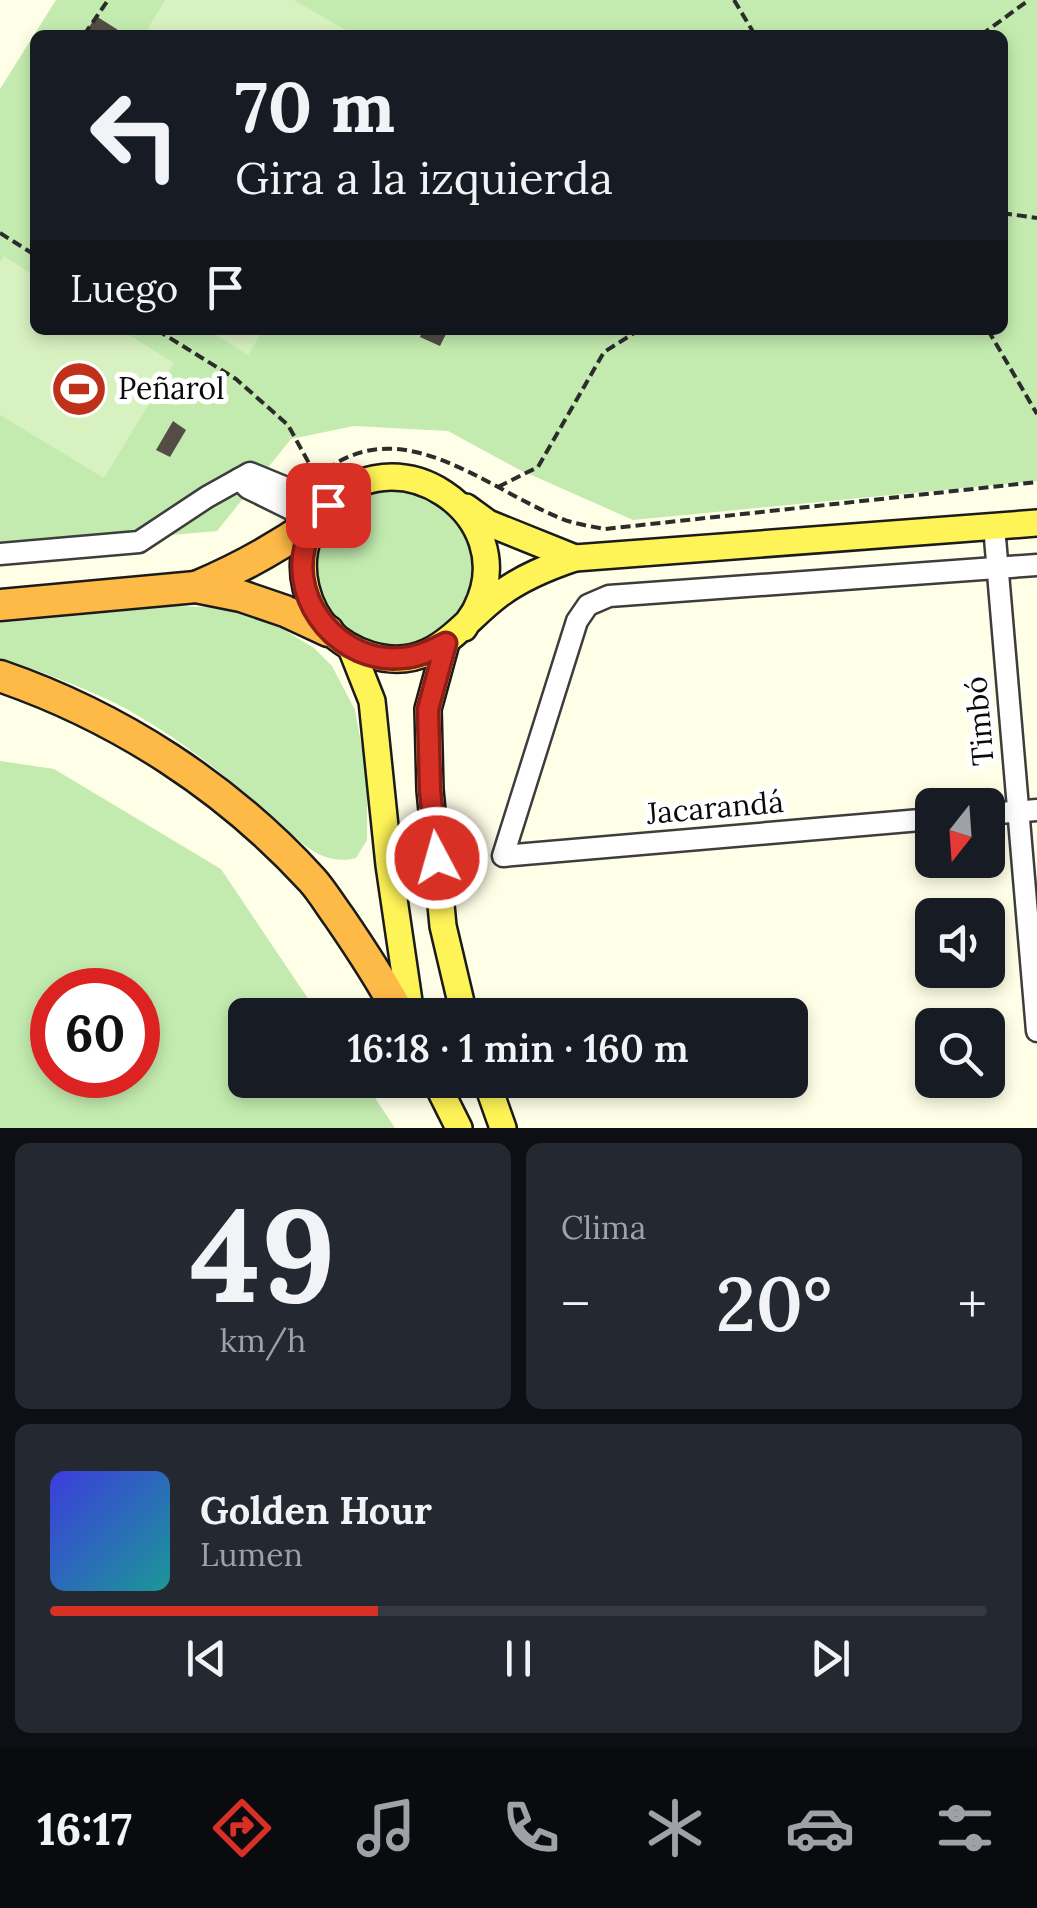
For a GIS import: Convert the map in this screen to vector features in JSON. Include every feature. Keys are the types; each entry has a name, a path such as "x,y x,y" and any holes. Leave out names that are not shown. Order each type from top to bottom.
{"highway":[{"path":"196,587 278,548 321,513"},
{"path":"0,605 196,587 241,596 285,611 339,640"},
{"path":"0,676 88,711 136,736 234,806 314,882 390,998"}],"main road":[{"path":"408,998 372,700 339,640 310,604 302,573 304,546 321,513 334,498 360,482 391,476 421,480 488,523 574,558"},
{"path":"448,494 467,512 479,534 485,559 484,584 477,607 455,635 428,709 430,790 444,926 460,998"},
{"path":"339,640 374,657 399,659 424,654 455,635 498,596 538,571 574,558 1037,523"},
{"path":"444,1098 459,1128"},
{"path":"492,1098 503,1128"}],"street":[{"path":"0,554 139,542 239,480 248,488 321,513"},
{"name":"Timbó","path":"994,526 1027,811 1037,1031"},
{"path":"998,568 1037,565"},
{"name":"Jacarandá","path":"915,820 503,856 577,621 588,606 609,596 998,568"}],"path":[{"path":"87,30 108,0"},
{"path":"734,0 752,30"},
{"path":"988,30 1029,0"},
{"path":"1008,214 1037,218"},
{"path":"0,233 30,252"},
{"path":"165,335 236,379 288,425 317,478"},
{"path":"498,487 538,467 604,352 631,335"},
{"path":"991,335 1037,414"}],"green space":[{"path":"56,0 1037,0 1037,481 633,520 518,469 448,431 354,426 291,439 217,531 0,550 0,89 30,41 30,335 1008,335 1008,30 37,30"},
{"path":"165,0 294,0 345,30 147,30"},
{"name":"Peñarol","path":"4,256 30,273 30,335 129,335 174,363 104,478 0,415 0,262"},
{"name":"Peñarol","path":"216,335 260,335 248,355"},
{"path":"394,488 425,494 450,512 468,537 474,568 468,599 450,624 425,642 394,648 363,642 338,624 320,599 314,568 320,537 338,512 363,494"},
{"path":"175,606 226,608 250,614 314,648 332,666 355,710 367,776 367,840 356,858 332,859 312,850 219,772 137,715 87,690 0,658 0,623"},
{"path":"0,761 54,769 221,869 308,998 228,998 228,1098 375,1098 395,1128 0,1128"}],"building":[{"path":"96,16 118,30 87,30"},
{"path":"421,335 446,335 440,346"},
{"path":"173,421 186,430 170,457 156,450"}],"place":[{"name":"Peñarol","path":"79,389"}],"route":[{"path":"328,505 314,522 304,546 302,573 310,604 328,631 351,648 374,657 399,659 424,654 446,643 428,709 437,858"}]}
